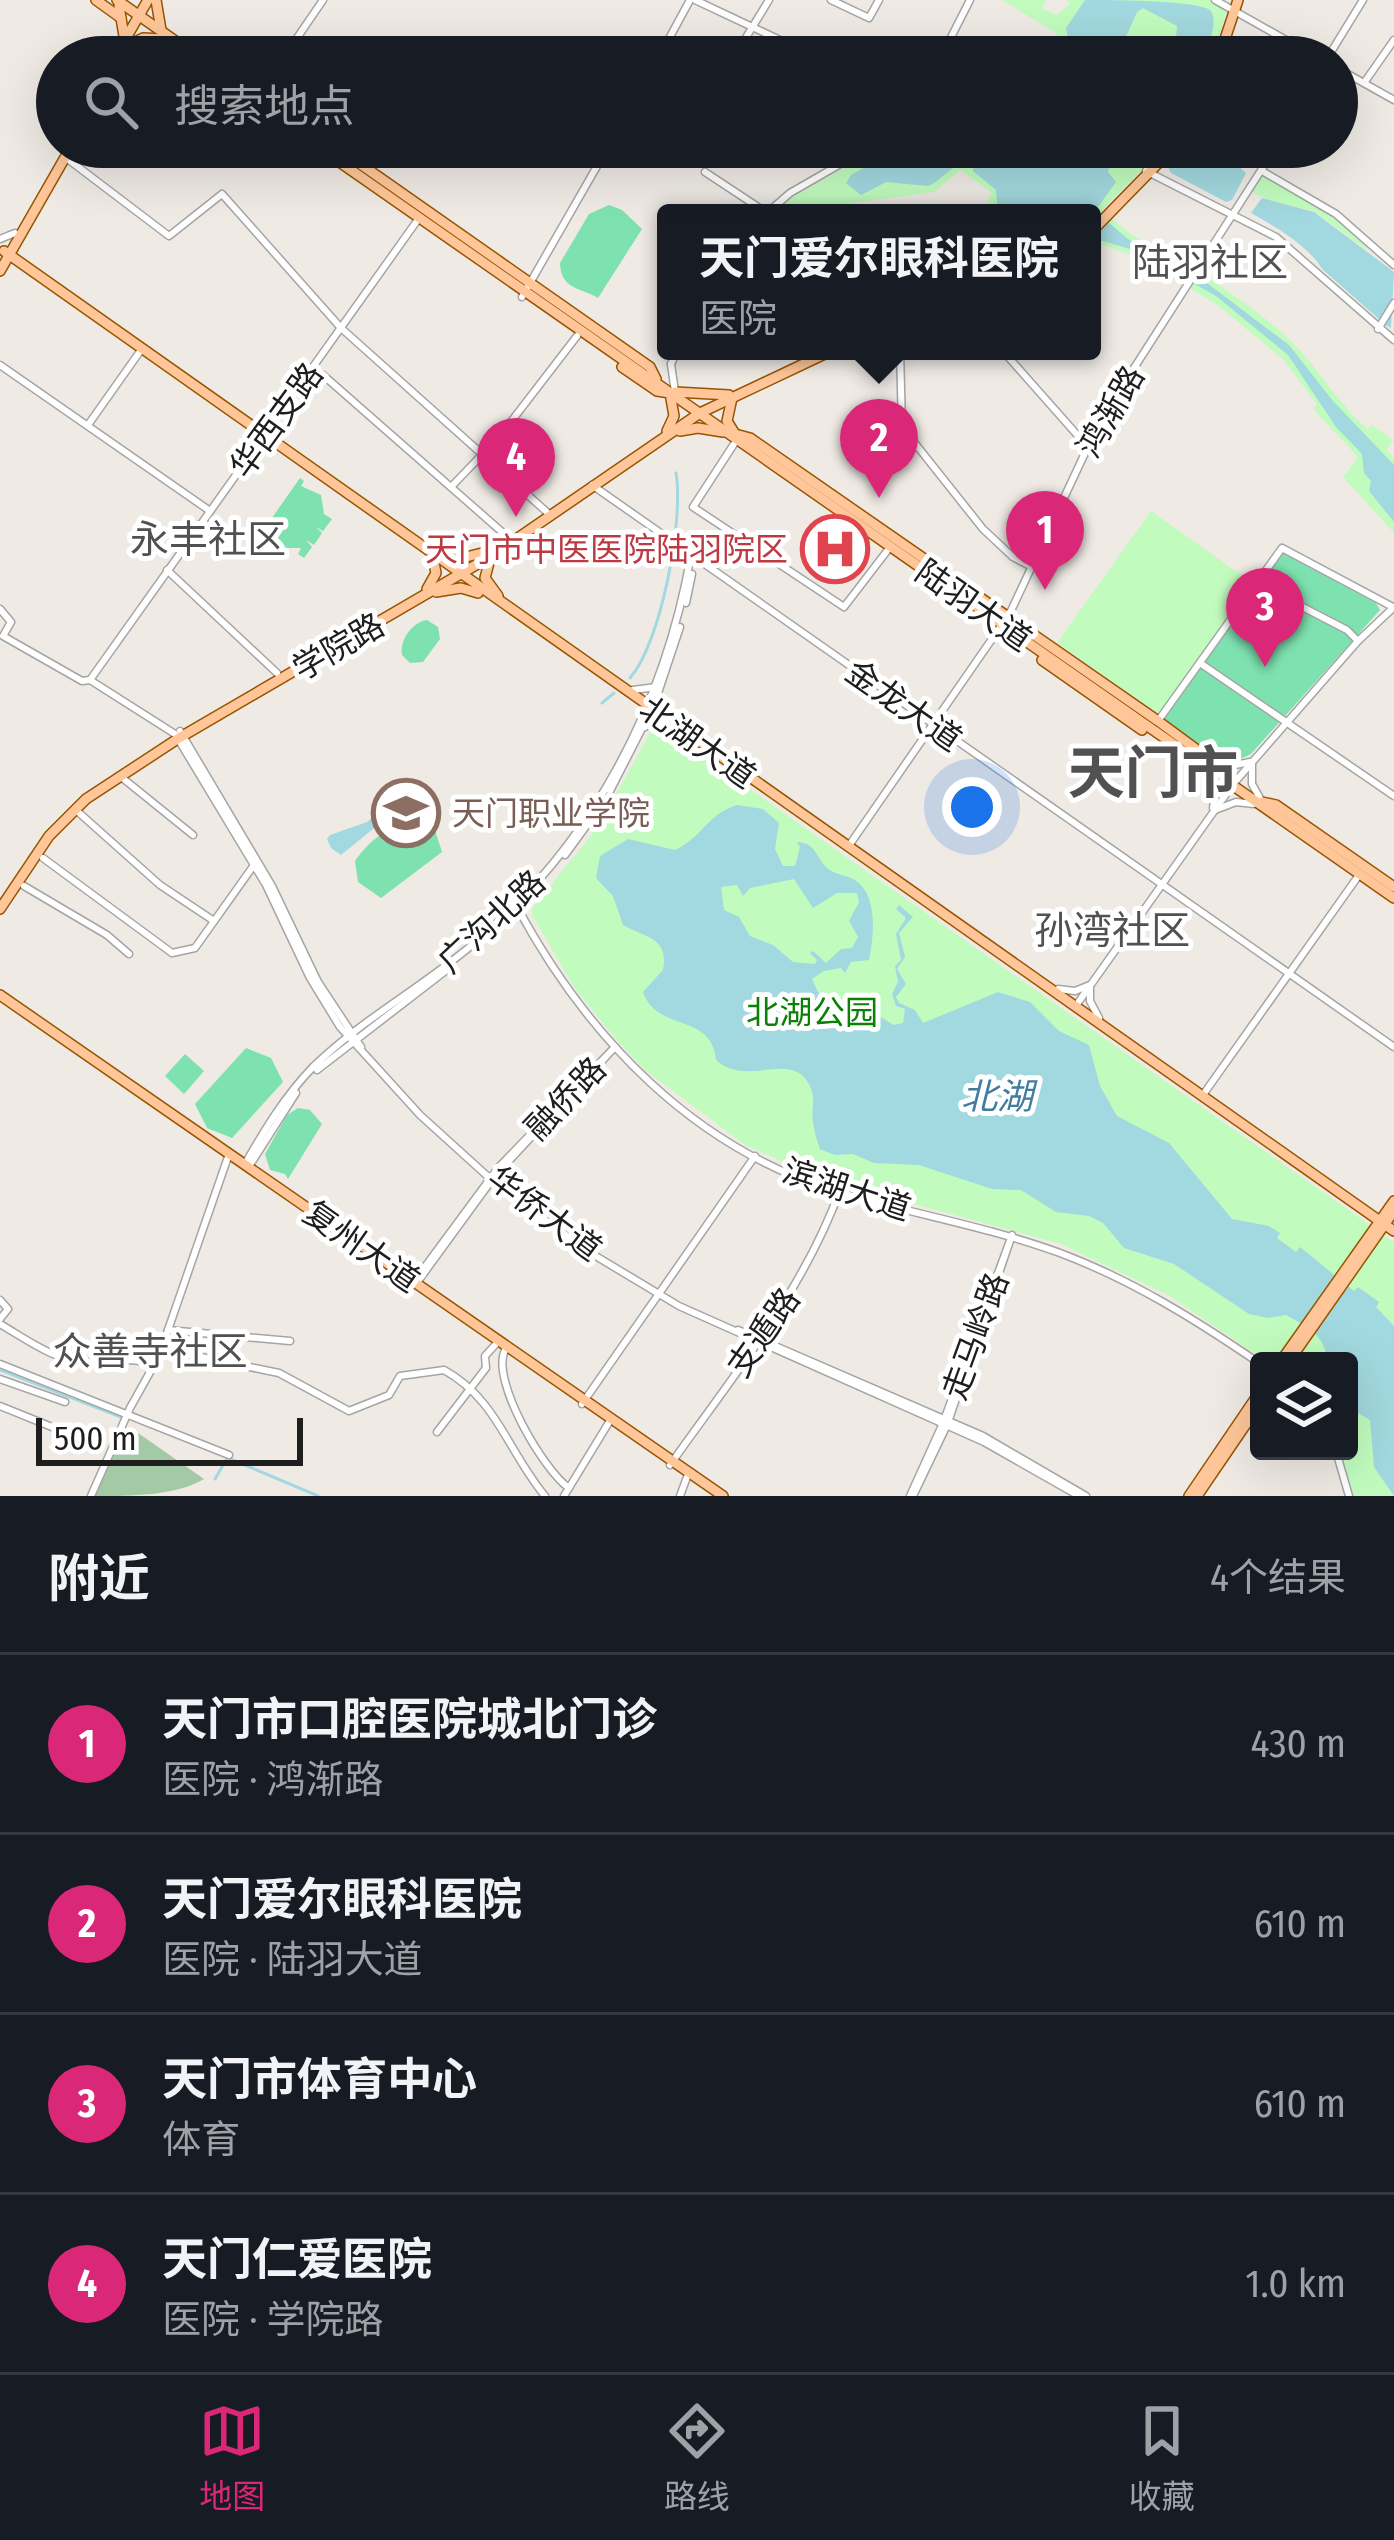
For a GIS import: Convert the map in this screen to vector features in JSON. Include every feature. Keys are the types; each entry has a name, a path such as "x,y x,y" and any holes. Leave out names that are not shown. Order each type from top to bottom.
{"main road":[{"path":"96,0 124,21"},
{"path":"118,2 138,0"},
{"path":"131,36 153,0"},
{"path":"153,0 163,35"},
{"path":"118,2 125,36"},
{"path":"118,2 163,35"},
{"path":"1224,36 1234,4"},
{"path":"156,36 177,36"},
{"path":"31,270 0,272 4,254 57,168"},
{"path":"338,168 650,367 656,379"},
{"path":"348,168 417,221"},
{"path":"351,168 700,411 887,551 1004,623 1020,625 1111,688 1152,724 1196,749 1206,765"},
{"path":"364,168 526,291 673,393 674,416 668,433 698,428 750,438 1004,623 1016,641 1188,762 1206,765"},
{"path":"1101,218 1151,168"},
{"path":"18,235 31,270"},
{"name":"北湖大道","path":"4,254 1361,1205 1389,1219"},
{"path":"526,291 577,336 657,391 731,396 811,360"},
{"path":"731,396 803,360"},
{"path":"731,396 727,421 733,437"},
{"name":"学院路","path":"0,905 74,808 179,735 492,553 700,411 731,396"},
{"name":"学院路","path":"492,553 594,486"},
{"path":"492,553 466,557 432,552 436,569 429,591 465,589 496,598"},
{"path":"492,553 485,578 496,598"},
{"name":"学院路","path":"0,905 45,833 70,806 278,673 429,591"},
{"name":"陆羽大道","path":"1004,623 1394,896"},
{"name":"陆羽大道","path":"1004,623 1152,724"},
{"path":"1111,688 1116,700"},
{"path":"1127,720 1152,724"},
{"name":"陆羽大道","path":"1262,804 1358,876 1394,896"},
{"name":"北湖大道","path":"849,845 1361,1205"},
{"name":"复州大道","path":"0,997 719,1496"},
{"path":"1366,1245 1361,1205 1381,1207 1389,1219"},
{"path":"1291,1352 1389,1219"},
{"path":"1366,1245 1382,1236 1389,1219"},
{"name":"复州大道","path":"414,1285 583,1402"},
{"path":"1193,1496 1250,1407"},
{"path":"1193,1496 1250,1417"},
{"name":"复州大道","path":"671,1463 719,1496"}],"street":[{"path":"298,36 323,0"},
{"path":"672,36 693,0 770,36"},
{"path":"747,36 769,0"},
{"path":"831,0 869,18 879,0"},
{"path":"952,36 970,0"},
{"path":"1215,0 1234,4 1284,36"},
{"path":"1341,36 1363,0"},
{"path":"1364,83 1394,40"},
{"path":"1358,80 1394,100"},
{"path":"88,168 169,236 222,194 341,328 549,514"},
{"path":"526,291 596,168"},
{"path":"777,204 833,168"},
{"path":"1234,215 1264,168"},
{"path":"1262,171 1336,214 1394,265"},
{"path":"704,172 753,204"},
{"path":"1147,172 1276,237 1394,340"},
{"name":"鸿渐路","path":"849,845 1004,623 1087,446 1234,215"},
{"name":"华西支路","path":"90,680 417,221"},
{"path":"0,238 18,235"},
{"path":"1378,329 1392,306"},
{"path":"451,488 577,336"},
{"path":"88,425 142,348"},
{"path":"650,367 662,370 672,360"},
{"path":"900,360 902,427 983,529 1013,557 1032,567"},
{"path":"1011,360 1087,446"},
{"path":"0,364 210,511"},
{"path":"670,364 673,393"},
{"path":"323,374 511,539"},
{"path":"733,437 693,507 844,607 887,551"},
{"name":"金龙大道","path":"594,486 1394,1047"},
{"path":"1077,1005 1233,784 1358,641 1394,607 1282,548 1152,724"},
{"name":"广沟北路","path":"245,1168 293,1096 351,1037 518,906 588,818 658,689 678,633 693,557"},
{"path":"167,570 278,673"},
{"path":"1257,584 1346,630 1358,641"},
{"path":"0,609 10,622 2,635 82,681 90,680 179,735"},
{"path":"1200,663 1394,796"},
{"path":"658,689 673,722 655,720 640,728 640,713 631,692 658,689"},
{"name":"华侨大道","path":"179,735 254,865 312,982 351,1037 420,1115 492,1178 660,1293 1022,1457 1083,1496"},
{"name":"华侨大道","path":"179,735 274,890 317,982 351,1037"},
{"path":"1212,812 1215,795 1206,765 1253,760"},
{"path":"1253,760 1252,784 1262,804"},
{"path":"120,776 193,835"},
{"path":"1212,812 1236,802 1262,804"},
{"path":"74,808 160,884 214,921"},
{"path":"43,858 169,952 193,950 254,865"},
{"path":"1205,1092 1358,876"},
{"path":"24,886 129,954"},
{"name":"滨湖大道","path":"518,906 564,988 614,1048 682,1111 755,1156 840,1191 1012,1236 1131,1284 1250,1356"},
{"path":"1058,989 1075,991 1090,985"},
{"path":"1090,985 1090,1001 1099,1018"},
{"name":"融侨路","path":"414,1285 492,1178 614,1048"},
{"path":"91,1496 162,1348 229,1156"},
{"path":"583,1402 755,1156"},
{"name":"支遁路","path":"671,1463 809,1264 840,1191"},
{"name":"走马岭路","path":"912,1496 946,1422 1012,1236"},
{"path":"0,1300 8,1309 0,1321 40,1347 73,1360 91,1363 131,1357 154,1366"},
{"path":"168,1330 290,1341"},
{"path":"436,1432 486,1367 484,1359 500,1347"},
{"path":"500,1347 505,1386 549,1472 566,1492 609,1420"},
{"path":"162,1348 279,1373 349,1411 378,1402 394,1390 395,1379 444,1370 488,1406 526,1473 545,1496"},
{"path":"0,1364 229,1455"},
{"path":"0,1379 64,1402"},
{"path":"0,1406 52,1427"},
{"path":"1340,1460 1351,1496"},
{"path":"680,1496 687,1477"}],"green space":[{"path":"1002,0 1046,0 1042,8 1056,15 1069,5 1067,0 1210,0 1227,9 1219,36 1056,33"},
{"path":"844,168 1143,168 1102,210 1149,245 1180,261 1184,256 1196,263 1194,267 1293,343 1367,429 1372,425 1394,441 1386,449 1394,458 1394,533 1343,477 1358,457 1313,409 1317,404 1284,360 1219,306 1145,260 1101,244 1101,204 986,204 991,192 960,170 934,192 844,204 784,204"},
{"path":"1264,173 1336,216 1366,250 1314,211 1252,192"},
{"path":"609,205 622,210 642,229 598,298 568,283 560,263 589,214"},
{"path":"300,478 301,486 321,495 324,514 332,519 323,531 316,527 322,533 314,545 306,540 312,547 304,558 298,554 301,548 280,548 269,533 262,532"},
{"path":"1151,511 1254,584 1160,715 1057,643"},
{"path":"1283,553 1376,603 1380,610 1251,754 1239,759 1216,757 1163,721"},
{"path":"427,620 438,627 440,639 423,662 410,663 402,655 405,638 416,624"},
{"name":"北湖公园","path":"660,726 1394,1242 1394,1496 1354,1496 1343,1460 1358,1460 1358,1352 1253,1352 1168,1295 1061,1244 825,1180 745,1145 645,1070 574,987 532,908 598,827 651,731"},
{"path":"415,817 434,827 442,852 381,898 358,882 355,861 381,834"},
{"path":"246,1048 271,1058 283,1082 232,1138 207,1128 195,1104"},
{"path":"185,1054 204,1071 184,1094 165,1076"},
{"path":"298,1108 310,1110 322,1124 288,1179 270,1170 265,1154 287,1115"},
{"path":"135,1431 204,1479 166,1492 94,1496 121,1436 131,1440"}],"water":[{"path":"1085,0 1187,4 1210,10 1214,21 1211,36 1176,36 1177,26 1143,8 1126,36 1068,36 1066,28"},
{"path":"863,168 953,168 928,186 886,182 861,195 846,183"},
{"path":"1109,168 1116,182 1100,204 997,204 996,190 973,171"},
{"path":"1168,168 1240,168 1246,173 1232,200 1226,202"},
{"path":"1262,198 1314,212 1394,272 1391,328 1384,324 1391,311 1386,308 1380,320 1300,245 1251,213"},
{"path":"1101,216 1128,239 1199,277 1289,345 1333,401 1394,465 1394,522 1369,491 1371,481 1364,473 1362,454 1336,427 1288,355 1216,296 1136,251 1101,240"},
{"path":"400,794 413,795 416,803 390,815 341,855 331,848 330,835 367,822"},
{"name":"北湖","path":"737,805 763,809 779,823 775,849 783,866 795,866 797,842 807,844 827,868 851,878 866,893 873,926 869,960 851,962 845,973 841,968 824,971 812,979 818,992 845,1007 864,1008 894,1025 903,1023 905,1009 896,1006 892,994 898,982 895,966 901,960 896,934 906,918 896,909 899,905 913,917 899,933 905,957 897,969 906,984 896,997 915,1010 923,1023 998,992 1030,1002 1059,1031 1089,1045 1100,1086 1117,1116 1169,1143 1232,1219 1269,1226 1296,1252 1300,1247 1354,1291 1358,1287 1379,1302 1376,1307 1394,1326 1394,1496 1374,1467 1370,1420 1358,1413 1358,1352 1326,1352 1308,1328 1286,1315 1249,1314 1174,1264 1124,1248 1103,1223 1089,1216 1056,1212 1021,1190 992,1189 919,1165 874,1163 820,1149 812,1091 804,1078 783,1069 729,1068 716,1060 705,1035 650,1005 643,992 663,970 663,951 654,940 623,925 613,896 596,878 600,856 628,839 675,850","holes":["794,879 813,908 837,893 857,893 859,902 849,921 858,937 852,948 841,949 826,963 813,951 815,964 793,962 773,945 750,936 739,917 724,910 721,887 737,885 743,896 750,888"]}],"waterway":[{"path":"630,678 651,638 668,580 677,520 676,473"},
{"path":"602,703 614,693"},
{"path":"0,1370 121,1417"},
{"path":"226,1457 318,1496"},
{"path":"215,1479 226,1460"}],"place":[{"name":"天门爱尔眼科医院","path":"879,498"},
{"name":"天门仁爱医院","path":"516,517"},
{"name":"天门市中医医院陆羽院区","path":"835,549"},
{"name":"天门市口腔医院城北门诊","path":"1045,590"},
{"name":"天门市体育中心","path":"1265,667"},
{"name":"天门职业学院","path":"406,813"}],"district":[{"name":"陆羽社区","path":"1210,262"},
{"name":"永丰社区","path":"208,539"},
{"name":"天门市","path":"1153,773"},
{"name":"孙湾社区","path":"1112,930"},
{"name":"众善寺社区","path":"150,1351"}]}
